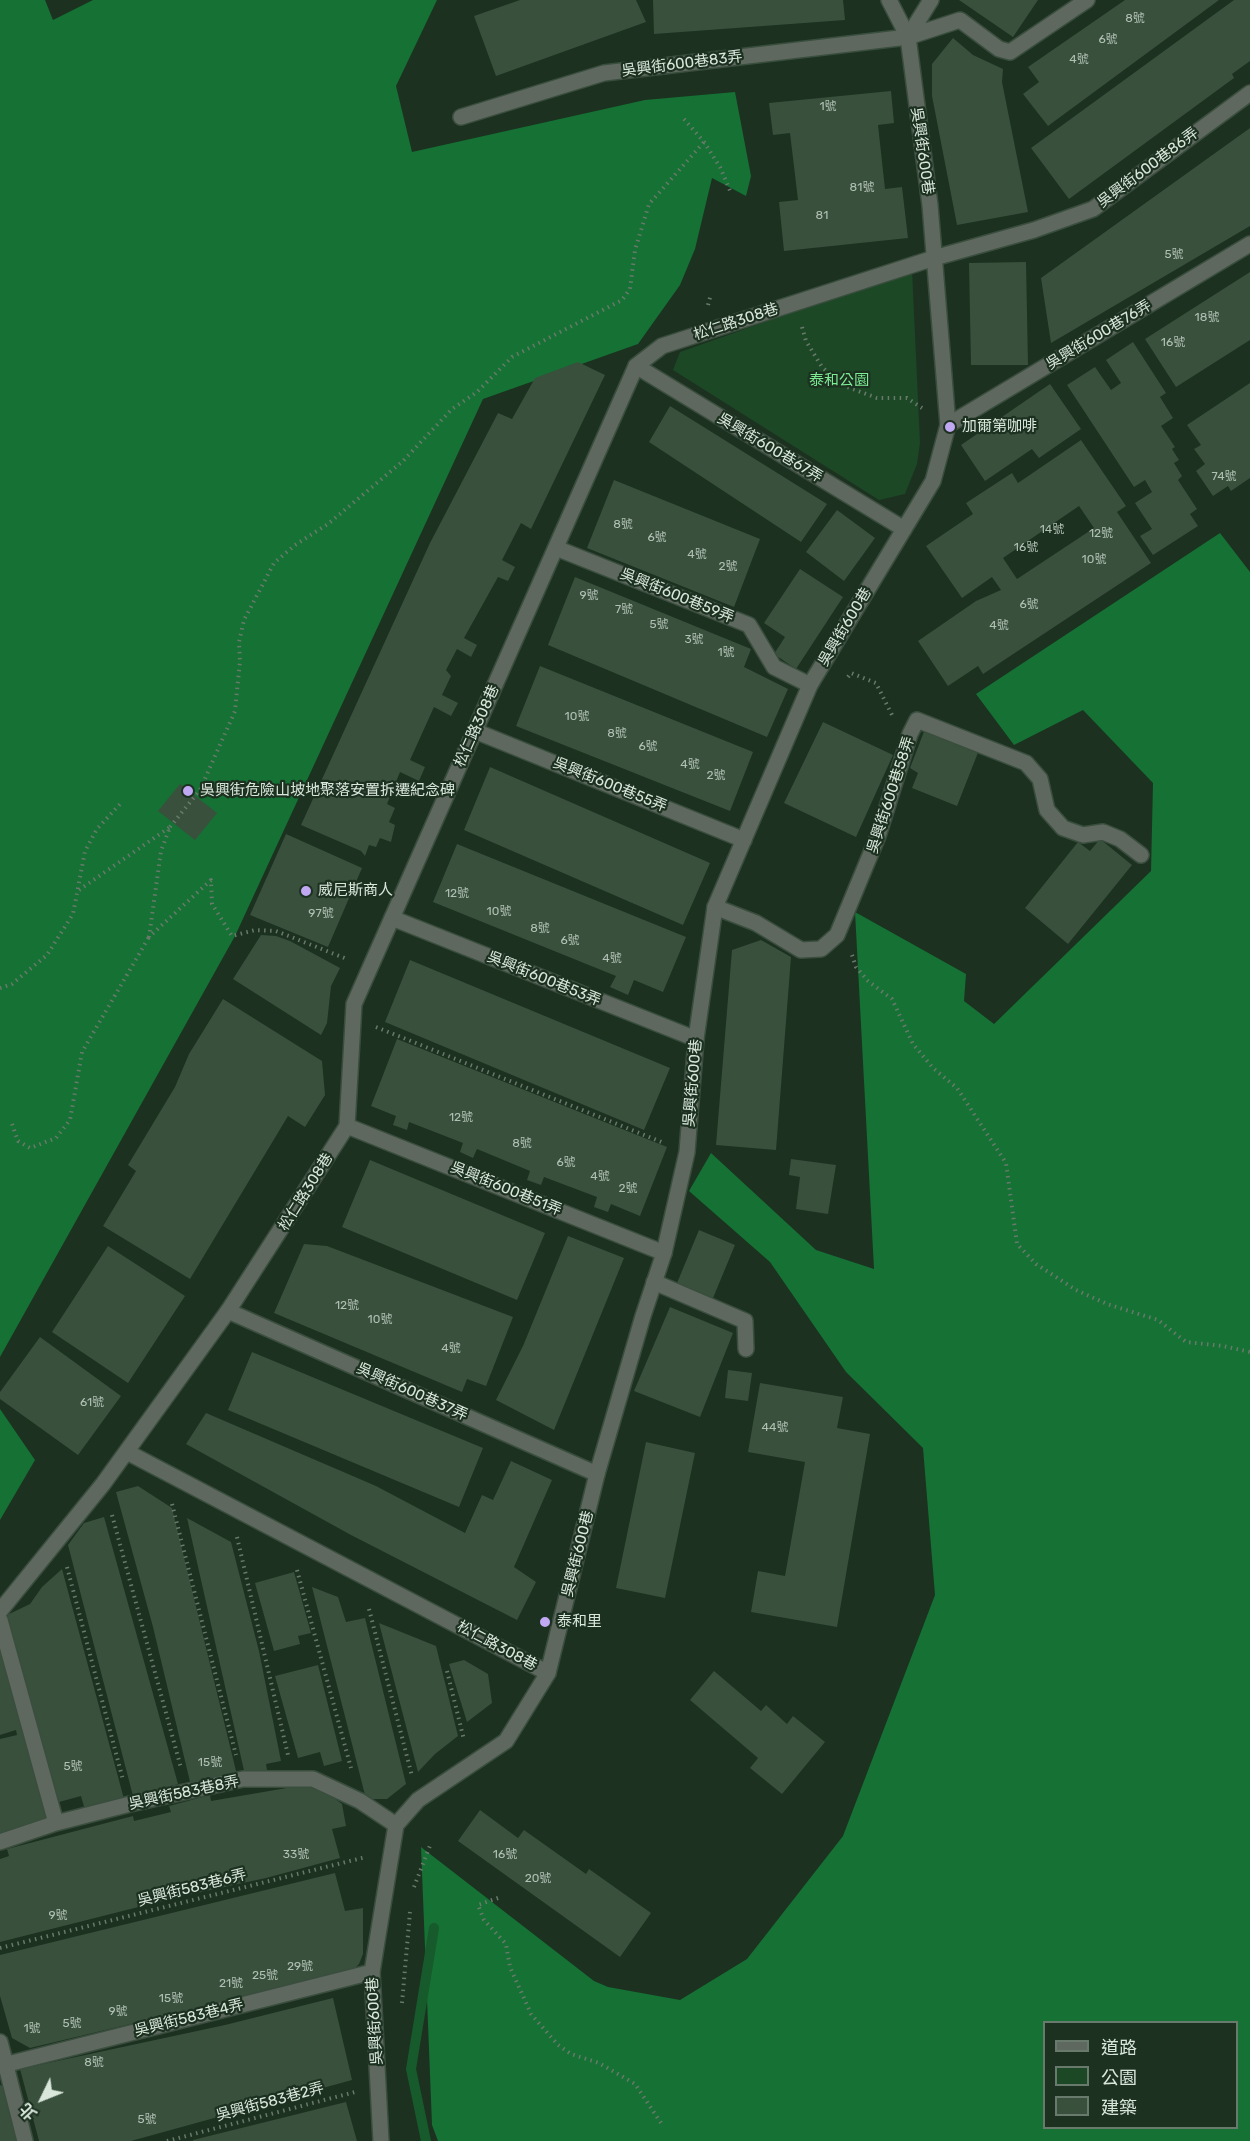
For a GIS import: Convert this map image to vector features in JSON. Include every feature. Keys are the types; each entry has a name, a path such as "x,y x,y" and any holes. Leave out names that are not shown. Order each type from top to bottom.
{"street":[{"name":"吳興街600巷","path":"381,2141 372,1972 396,1825 418,1800 506,1741 548,1673 597,1474 664,1253 687,1152 696,1039 716,907 810,685 933,481 948,425 930,205 908,37 890,0"},
{"path":"908,37 931,0"},
{"name":"吳興街600巷83弄","path":"460,117 604,74 908,37 960,20 999,49 1010,52 1087,0"},
{"name":"吳興街600巷86弄","path":"934,258 1034,230 1093,209 1250,93"},
{"name":"吳興街600巷76弄","path":"948,425 1250,244"},
{"name":"松仁路308巷","path":"0,1611 103,1484 228,1311 347,1125 354,1004 636,366 662,346 934,258"},
{"name":"吳興街600巷67弄","path":"636,366 904,529"},
{"name":"吳興街600巷59弄","path":"556,548 749,625 774,667 810,685"},
{"name":"吳興街600巷58弄","path":"821,949 837,935 861,879 878,836 910,734 918,720 1026,763 1040,779 1047,810 1063,828 1083,834 1103,832 1120,839 1141,855"},
{"name":"吳興街600巷55弄","path":"475,730 744,840"},
{"path":"716,907 756,923 801,950 821,949"},
{"name":"吳興街600巷53弄","path":"392,918 696,1039"},
{"name":"吳興街600巷51弄","path":"347,1125 664,1253"},
{"path":"654,1282 745,1321 746,1349"},
{"name":"吳興街600巷37弄","path":"228,1311 597,1474"},
{"name":"松仁路308巷","path":"127,1452 548,1673"},
{"path":"0,1620 56,1823"},
{"name":"吳興街583巷8弄","path":"0,1842 56,1823 243,1779 313,1779 360,1801 396,1825"},
{"name":"吳興街583巷4弄","path":"3,2065 372,1972"},
{"path":"0,2042 3,2065 25,2141"}],"path":[{"path":"684,119 704,142 720,167 731,193"},
{"path":"79,890 170,826 200,790 235,711 240,661 239,642 244,620 274,563 294,545 328,524 404,461 452,409 477,392 512,357 622,300 630,289 635,250 649,204 704,142"},
{"path":"796,303 806,341 822,367 842,385 876,398 907,398 948,425"},
{"path":"844,682 851,673 876,683 899,730 910,734"},
{"path":"0,988 12,984 46,955 73,914 85,851 97,829 120,804"},
{"path":"149,937 161,851 170,826"},
{"path":"12,1124 18,1141 30,1148 56,1138 70,1120 81,1052 149,937 211,880 212,904 232,936 255,930 276,931 327,950"},
{"path":"821,949 827,961 850,949 856,967 868,981 892,999 913,1044 933,1068 957,1088 1006,1163 1017,1244 1036,1264 1076,1290 1107,1304 1158,1320 1186,1342 1250,1352"},
{"path":"353,1018 687,1152"},
{"path":"163,1471 243,1779"},
{"path":"103,1484 187,1792"},
{"path":"229,1506 293,1779"},
{"path":"287,1536 360,1801"},
{"path":"60,1539 130,1804"},
{"path":"360,1575 418,1800"},
{"path":"447,1671 470,1764"},
{"path":"412,1891 431,1843"},
{"name":"吳興街583巷6弄","path":"0,1948 390,1851"},
{"path":"498,1898 478,1905 484,1920 506,1944 510,1967 531,2014 558,2045 571,2054 599,2063 635,2084 663,2126"},
{"path":"401,2008 411,1903"},
{"name":"吳興街583巷2弄","path":"167,2141 379,2086"}],"green space":[{"path":"0,0 45,0 53,20 93,0 437,0 396,86 412,152 645,100 735,92 751,176 746,196 712,178 695,249 680,285 638,344 483,399 235,936 0,1357"},
{"name":"泰和公園","path":"912,270 920,443 917,464 905,494 879,500 673,370 680,352"},
{"path":"1220,533 1250,572 1250,2141 438,2141 432,2125 421,1847 594,1981 608,1987 680,2000 747,1959 843,1836 935,1595 923,1448 846,1372 770,1262 689,1191 711,1153 816,1250 874,1269 855,912 966,974 964,1001 994,1024 1151,871 1153,783 1083,710 1014,745 976,694"},
{"path":"0,1409 35,1460 0,1520"}],"building":[{"path":"520,0 636,0 646,22 496,76 474,16"},
{"path":"653,0 843,0 845,20 654,34"},
{"path":"959,0 1038,0 1013,37"},
{"path":"1125,0 1219,0 1048,126 1023,94 1039,82 1028,67"},
{"path":"1234,0 1250,0 1250,61 1232,74 1234,78 1069,199 1031,148"},
{"path":"953,38 973,55 1003,69 1002,82 1028,212 957,225 932,96 932,64"},
{"path":"891,91 894,123 878,125 885,189 902,187 908,238 784,251 779,202 798,200 790,133 773,135 769,103"},
{"path":"1250,128 1250,226 1051,343 1041,278"},
{"path":"1026,262 1028,365 971,365 969,263"},
{"path":"1250,272 1250,340 1176,387 1145,339"},
{"path":"1133,342 1166,393 1160,397 1173,418 1161,426 1175,447 1172,449 1179,460 1174,463 1182,476 1178,480 1197,509 1190,514 1198,526 1153,555 1140,536 1152,529 1135,503 1152,492 1145,480 1134,487 1067,385 1095,367 1111,390 1121,383 1106,360"},
{"path":"578,362 605,375 531,529 521,523 502,560 515,567 508,581 498,577 464,638 477,645 471,657 457,649 446,670 451,676 442,695 458,703 451,716 434,707 410,760 425,767 419,781 400,772 387,804 395,808 389,822 395,825 391,842 380,838 376,847 369,845 365,856 361,851 301,825 430,543 498,413 512,419 535,378"},
{"path":"1250,383 1250,478 1231,491 1228,486 1213,496 1196,471 1205,464 1194,449 1201,445 1187,425"},
{"path":"1050,384 1081,429 1039,458 1032,449 985,481 961,445"},
{"path":"670,406 827,504 801,542 649,442"},
{"path":"1081,440 1126,506 1117,512 1151,563 983,674 978,666 948,686 918,641 976,601 1001,590 992,577 962,598 926,546 973,514 966,503 1012,473 1018,483","holes":["1079,506 1094,528 1017,579 1003,558"]},
{"path":"614,480 760,539 734,607 587,548"},
{"path":"837,510 875,538 844,581 806,552"},
{"path":"800,569 843,597 796,669 774,654 785,637 764,623"},
{"path":"575,577 751,649 744,667 788,689 767,737 548,645"},
{"path":"540,666 753,752 730,811 516,726"},
{"path":"823,722 893,755 856,837 784,803"},
{"path":"925,729 979,750 957,806 912,788 918,773 910,768"},
{"path":"490,767 710,863 683,925 464,830"},
{"path":"180,784 217,813 195,840 158,811"},
{"name":"威尼斯商人","path":"286,834 362,868 328,947 250,915"},
{"path":"1100,839 1132,865 1068,944 1025,908 1078,842 1090,851"},
{"path":"457,844 686,937 663,992 634,980 628,995 610,987 616,976 433,902"},
{"path":"261,935 276,936 290,941 340,968 331,986 327,1023 321,1035 233,979"},
{"path":"761,940 791,957 776,1150 716,1145 732,950"},
{"path":"410,960 670,1068 644,1130 385,1022"},
{"path":"223,999 322,1061 325,1095 305,1127 288,1116 190,1279 103,1226 136,1171 128,1165 175,1087 189,1054"},
{"path":"397,1039 667,1147 640,1216 611,1204 608,1212 594,1207 597,1197 544,1177 541,1185 527,1180 530,1171 477,1149 473,1158 460,1152 463,1143 409,1122 407,1130 393,1125 396,1116 371,1106"},
{"path":"791,1159 836,1165 828,1214 796,1209 800,1177 789,1175"},
{"path":"370,1160 545,1233 517,1300 342,1227"},
{"path":"699,1230 735,1245 713,1298 677,1283"},
{"path":"568,1236 624,1258 554,1430 496,1400 523,1346"},
{"path":"304,1244 327,1246 513,1317 486,1386 467,1379 462,1392 274,1313"},
{"path":"108,1246 185,1296 128,1383 52,1332"},
{"path":"670,1307 733,1333 700,1417 634,1391"},
{"path":"40,1337 121,1396 78,1455 0,1399 0,1392"},
{"path":"252,1352 483,1448 459,1507 228,1410"},
{"path":"728,1370 752,1373 748,1401 725,1398"},
{"path":"760,1383 843,1397 837,1428 870,1434 837,1627 751,1612 758,1571 785,1576 805,1462 748,1452"},
{"path":"206,1413 376,1486 465,1533 482,1495 493,1500 511,1461 552,1480 514,1567 536,1582 517,1620 351,1535 186,1444"},
{"path":"646,1442 695,1453 665,1598 616,1588"},
{"path":"138,1486 172,1508 237,1775 191,1786 153,1627 116,1492"},
{"path":"104,1517 178,1784 133,1796 68,1545 84,1523"},
{"path":"187,1518 231,1542 259,1651 281,1761 266,1764 267,1770 245,1775"},
{"path":"62,1569 124,1799 85,1810 81,1796 59,1802 5,1616 30,1604 42,1587"},
{"path":"294,1572 311,1633 298,1636 300,1644 274,1651 255,1583"},
{"path":"312,1587 338,1597 346,1622 365,1618 406,1784 387,1799 366,1799"},
{"path":"379,1623 436,1646 458,1736 435,1754 418,1772"},
{"path":"0,1636 52,1821 0,1835 0,1739 17,1735 16,1730 0,1735"},
{"path":"464,1660 488,1674 492,1703 467,1722 449,1664"},
{"path":"318,1665 342,1761 324,1766 320,1752 298,1758 275,1676"},
{"path":"714,1671 761,1711 766,1705 787,1724 793,1716 825,1742 782,1794 750,1768 758,1758 690,1700"},
{"path":"304,1785 326,1792 342,1804 346,1826 332,1829 340,1858 0,1942 0,1859 9,1856 7,1849 133,1816 134,1821 171,1812 169,1806 210,1795 211,1801"},
{"path":"480,1810 518,1838 524,1830 586,1874 589,1869 651,1913 620,1957 458,1841"},
{"path":"335,1873 345,1911 363,1908 363,1954 359,1964 352,1971 30,2048 12,2038 0,1996 0,1955"},
{"path":"333,1998 352,2080 131,2141 39,2141 20,2069 225,2025"},
{"path":"0,2085 7,2088 19,2141 0,2141"},
{"path":"346,2102 357,2141 193,2141 193,2140"}],"waterway":[{"path":"426,2141 411,2069 434,1928"}],"place":[{"name":"加爾第咖啡","path":"950,427"},
{"name":"吳興街危險山坡地聚落安置拆遷紀念碑","path":"188,791"},
{"name":"威尼斯商人","path":"306,891"},
{"name":"泰和里","path":"545,1622"}]}
